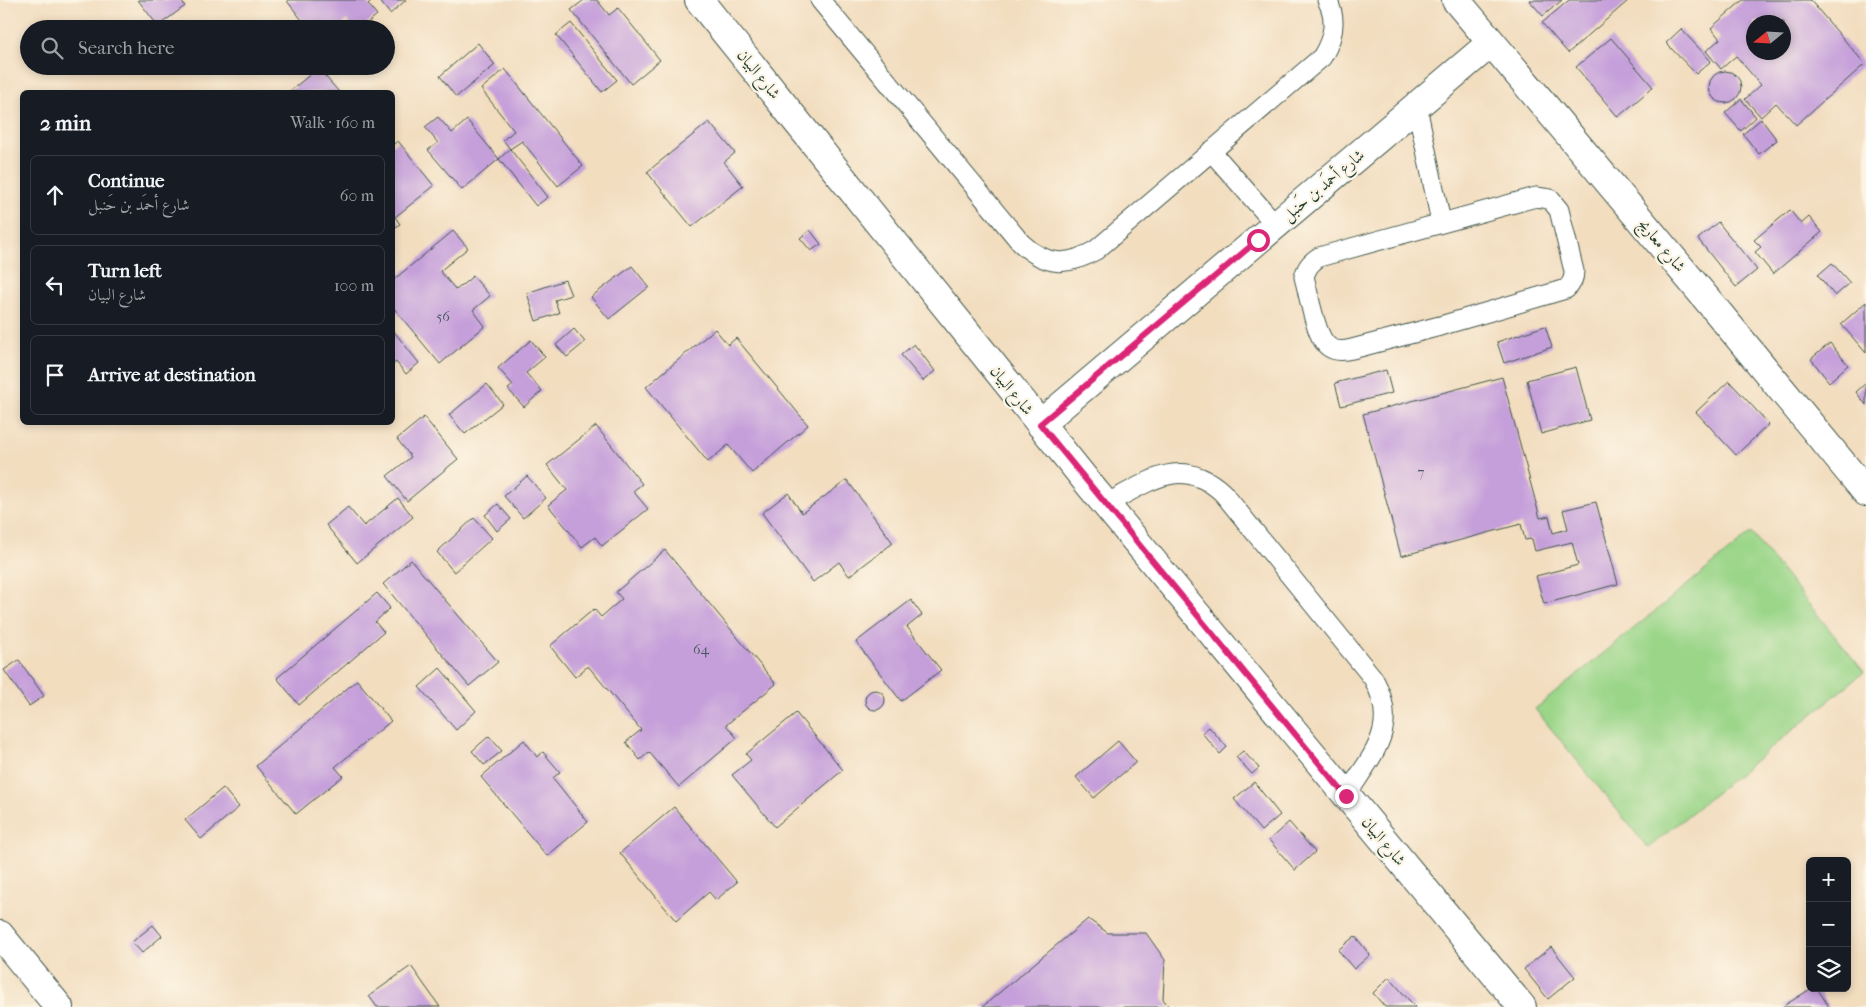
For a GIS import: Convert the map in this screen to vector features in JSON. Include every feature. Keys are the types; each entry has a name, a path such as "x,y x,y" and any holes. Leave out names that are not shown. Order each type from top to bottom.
{"street":[{"name":"شارع البيان","path":"699,0 1040,424 1522,1007"},
{"name":"شارع معاريج","path":"1456,0 1866,492"},
{"name":"شارع أحمَد بن حَنبل","path":"1040,424 1492,44"},
{"path":"0,935 59,1007"}],"lane":[{"path":"820,0 1021,242 1033,254 1048,261 1066,262 1082,259 1096,250 1322,57 1331,42 1334,24 1331,7 1327,0"},
{"path":"1416,107 1441,222"},
{"path":"1211,151 1276,225"},
{"path":"1536,196 1550,199 1559,210 1574,278 1571,284 1560,292 1341,352 1330,348 1322,340 1304,277 1306,269 1311,262 1318,257 1441,222 1536,196"},
{"path":"1106,504 1159,478 1176,473 1193,474 1210,481 1223,493 1373,678 1381,692 1385,708 1385,724 1381,740 1346,796"}],"green space":[{"path":"1751,533 1864,672 1648,848 1535,709"}],"building":[{"path":"138,0 180,0 185,6 166,20 153,20"},
{"path":"372,0 368,4 377,15 371,20 302,20 287,1"},
{"path":"379,0 406,0 390,14"},
{"path":"584,0 597,0 609,15 618,8 660,60 631,84 571,10"},
{"path":"1529,0 1562,0 1543,16"},
{"path":"1569,0 1629,0 1568,53 1542,23"},
{"path":"1743,0 1810,0 1865,64 1796,125 1776,103 1761,117 1745,99 1761,85 1736,56 1721,69 1706,51 1720,39 1711,28"},
{"path":"571,23 617,80 602,92 556,35"},
{"path":"1681,29 1711,61 1696,74 1666,43"},
{"path":"1611,38 1653,87 1618,117 1576,67"},
{"path":"478,43 495,65 456,97 440,76"},
{"path":"505,69 583,166 558,186 522,141 510,149 503,140 514,131 481,89"},
{"path":"1725,71 1736,76 1741,87 1736,98 1725,103 1714,98 1709,87 1714,76"},
{"path":"310,75 324,75 337,90 291,90"},
{"path":"1741,99 1756,117 1741,131 1725,113"},
{"path":"438,117 452,133 467,120 499,159 462,190 428,150 438,143 425,127"},
{"path":"1761,119 1777,140 1759,154 1743,134"},
{"path":"709,122 735,153 724,162 743,186 692,227 647,172"},
{"path":"398,141 434,186 395,217 395,143"},
{"path":"510,149 548,197 536,206 499,159"},
{"path":"1790,210 1801,224 1809,217 1822,232 1773,274 1755,252 1761,247 1754,240"},
{"path":"395,217 400,224 395,228"},
{"path":"1718,222 1757,270 1736,287 1698,239"},
{"path":"810,230 821,244 811,251 800,238"},
{"path":"453,231 468,248 440,271 456,290 473,276 490,296 473,310 485,326 440,364 395,310 395,279"},
{"path":"1832,263 1850,283 1835,296 1818,275"},
{"path":"632,266 649,287 609,319 591,297"},
{"path":"565,280 571,295 555,300 559,313 536,321 527,293"},
{"path":"1866,302 1866,353 1841,324"},
{"path":"1545,326 1552,347 1504,363 1497,342"},
{"path":"574,329 585,342 567,357 556,345"},
{"path":"715,329 728,345 736,338 808,425 752,473 728,445 708,462 646,387"},
{"path":"395,333 419,363 406,374 396,362"},
{"path":"531,340 545,357 526,373 542,391 524,407 508,389 513,385 498,368"},
{"path":"1830,343 1848,365 1829,382 1811,359"},
{"path":"914,344 935,371 923,381 901,355"},
{"path":"1576,367 1590,420 1541,434 1527,380"},
{"path":"1386,370 1392,393 1341,406 1335,383"},
{"path":"1502,377 1540,518 1549,516 1553,533 1568,529 1563,510 1596,502 1618,584 1544,604 1536,576 1578,565 1572,542 1535,551 1532,539 1525,540 1521,524 1401,556 1363,414"},
{"path":"1729,381 1769,424 1736,455 1696,412"},
{"path":"1866,383 1866,405 1856,392"},
{"path":"487,384 503,404 465,434 449,415"},
{"path":"424,417 458,459 407,501 387,476 411,457 397,439"},
{"path":"596,426 642,484 633,491 648,509 602,546 595,537 582,547 548,505 567,490 547,465"},
{"path":"527,476 546,498 523,518 504,496"},
{"path":"847,480 893,543 849,576 839,562 813,582 762,513 788,493 802,513"},
{"path":"398,498 413,517 357,563 326,525 348,507 364,526"},
{"path":"498,504 511,519 497,531 485,515"},
{"path":"474,518 492,538 454,572 437,552"},
{"path":"665,550 776,684 726,725 737,738 679,787 649,752 640,760 626,742 641,730 588,666 575,677 550,646 594,609 601,617 622,599 616,592"},
{"path":"411,560 498,662 469,686 383,584"},
{"path":"377,593 390,608 375,622 384,632 299,705 277,678"},
{"path":"911,600 922,615 907,627 941,670 901,701 856,642"},
{"path":"19,660 44,696 29,706 4,670"},
{"path":"440,668 476,711 456,730 419,687"},
{"path":"357,680 391,721 335,767 343,776 296,814 256,766"},
{"path":"875,690 882,693 885,700 882,707 875,710 868,707 865,700 868,693"},
{"path":"796,713 843,770 775,827 732,775 751,760 746,754"},
{"path":"1209,727 1227,747 1220,754 1202,733"},
{"path":"489,736 502,751 484,765 472,751"},
{"path":"524,740 537,757 543,752 560,772 553,778 588,822 547,856 481,777"},
{"path":"1118,741 1136,762 1094,798 1076,777"},
{"path":"1243,751 1259,768 1252,774 1236,757"},
{"path":"1254,782 1280,815 1261,831 1234,799"},
{"path":"223,788 239,807 201,839 185,820"},
{"path":"674,807 737,882 716,900 709,892 676,921 620,853"},
{"path":"1289,822 1315,852 1295,870 1269,840"},
{"path":"1088,919 1108,933 1146,933 1165,960 1163,999 1169,1007 982,1007"},
{"path":"153,925 162,936 142,953 132,942"},
{"path":"1355,936 1370,955 1354,969 1338,950"},
{"path":"1551,947 1575,977 1548,999 1524,969"},
{"path":"411,966 440,1007 377,1007 369,996"},
{"path":"1389,977 1416,1007 1385,1007 1373,993"},
{"path":"1806,992 1820,992 1829,1007 1782,1007"}],"route":[{"path":"1258,240 1040,424 1346,796"}]}
